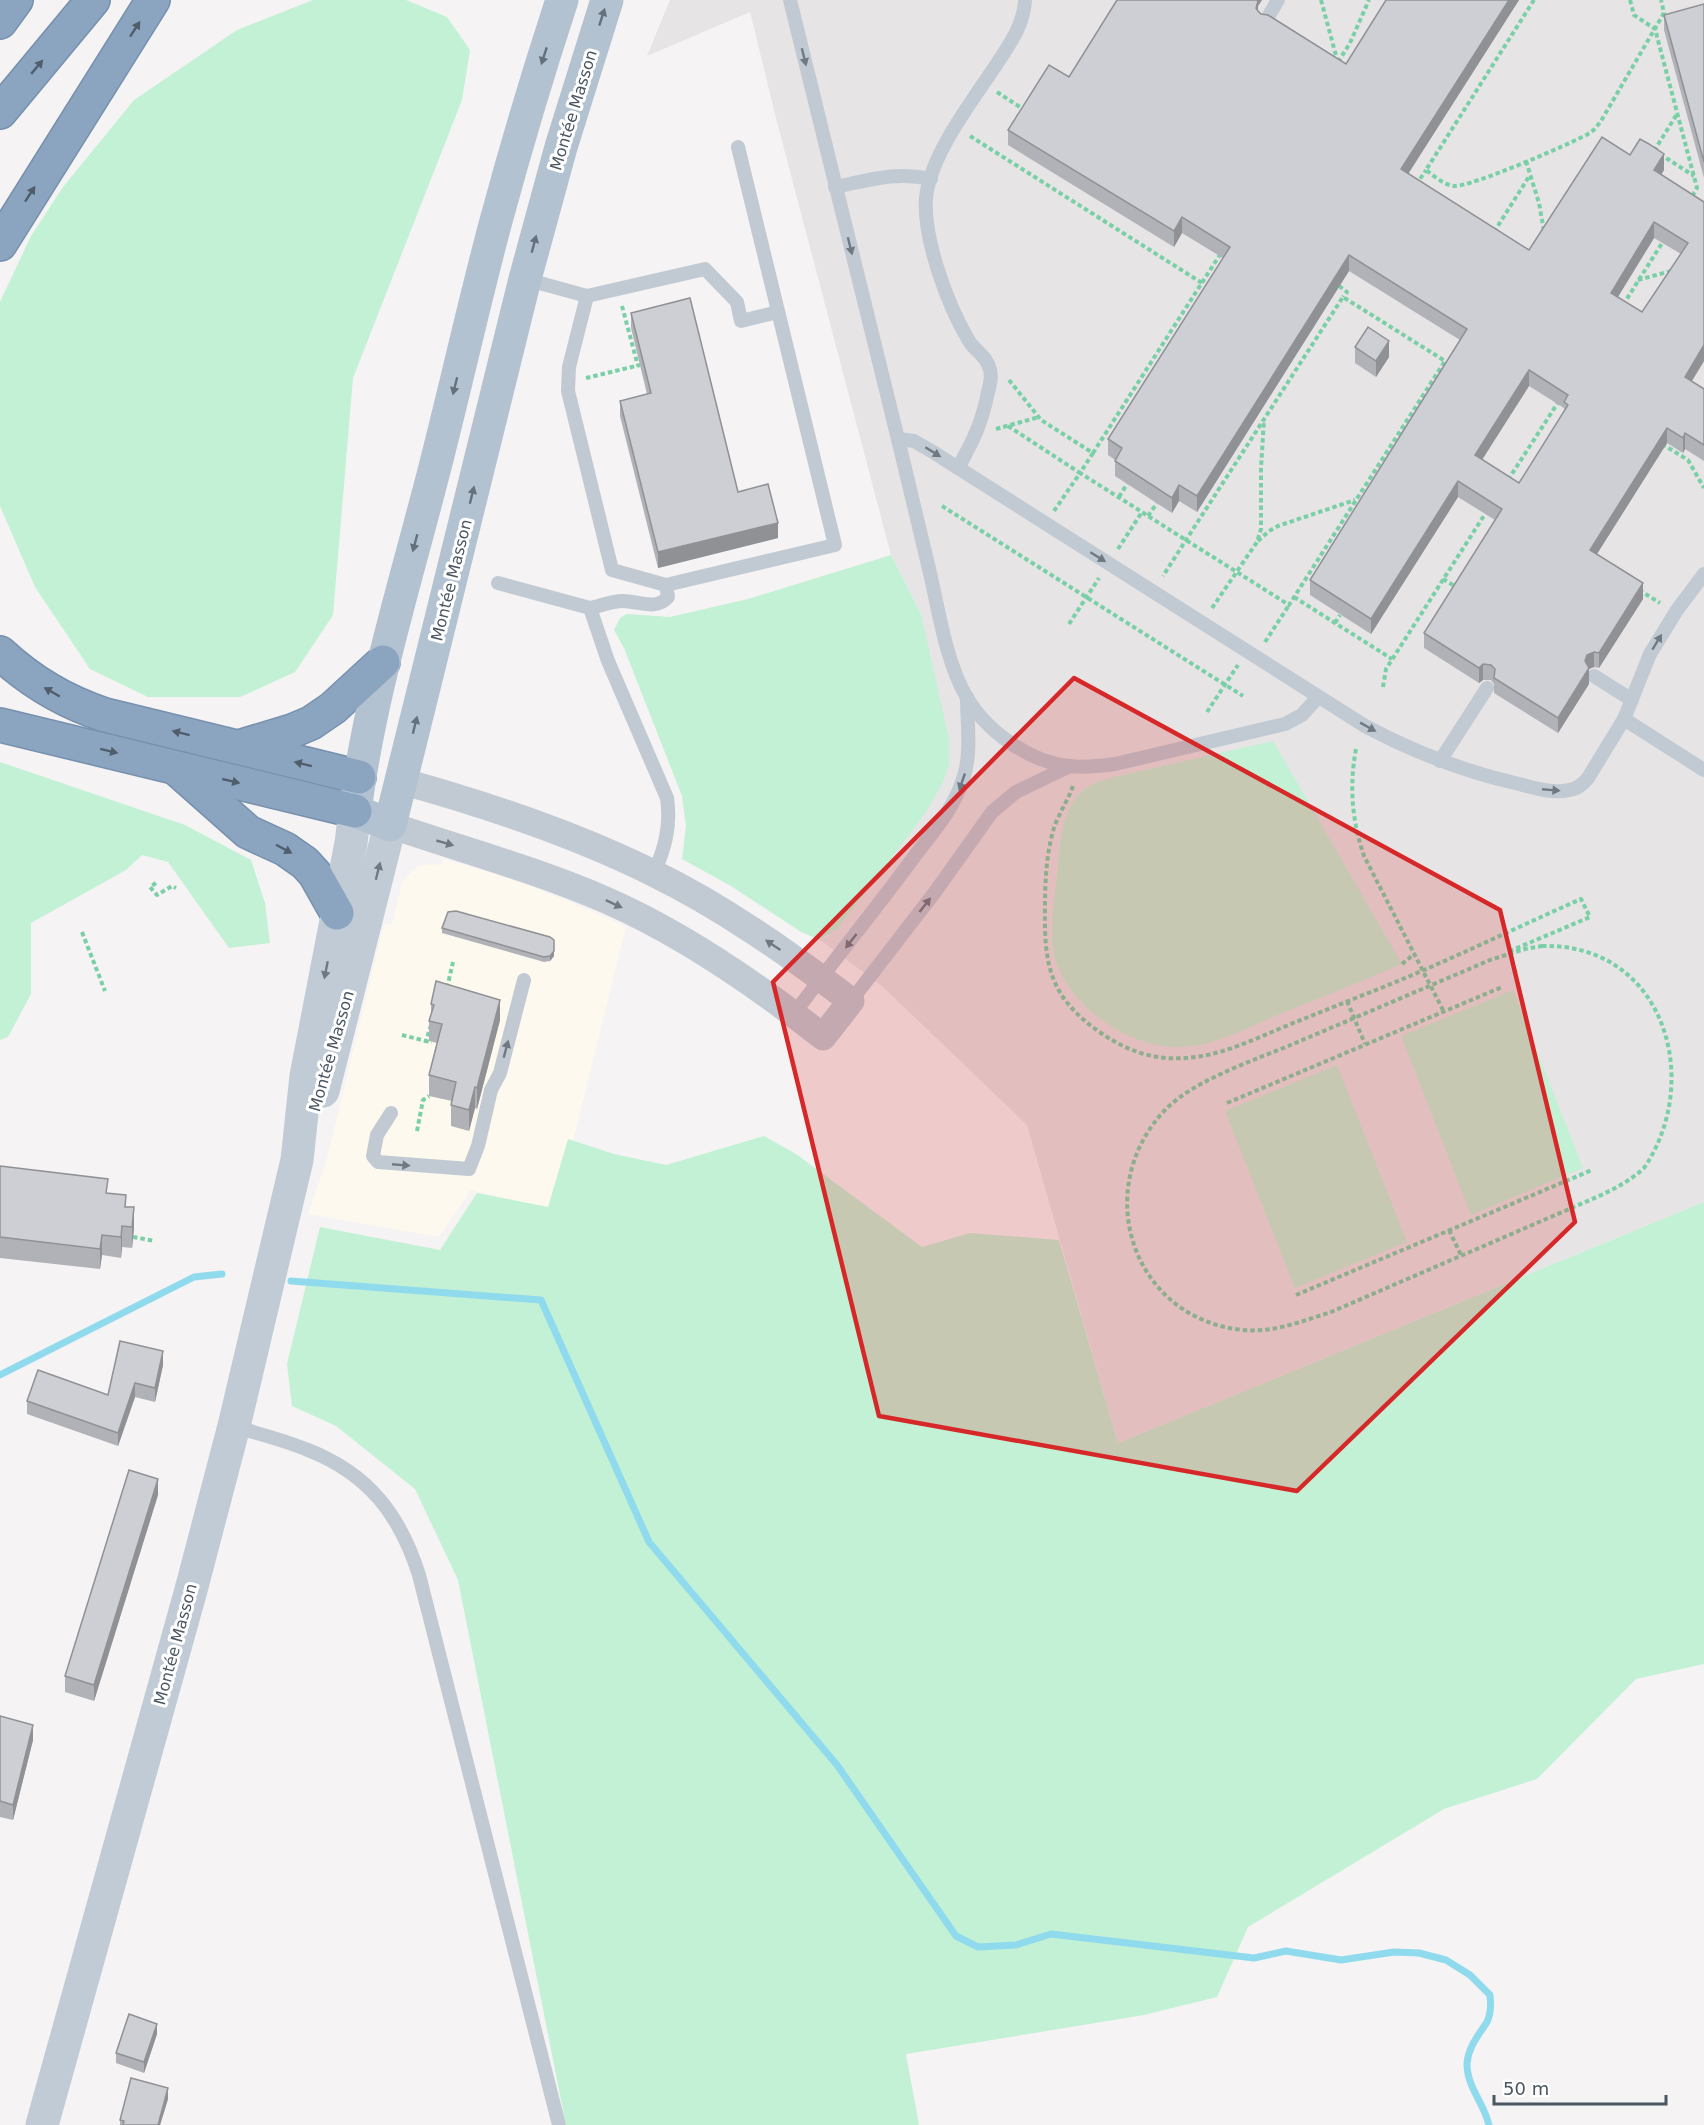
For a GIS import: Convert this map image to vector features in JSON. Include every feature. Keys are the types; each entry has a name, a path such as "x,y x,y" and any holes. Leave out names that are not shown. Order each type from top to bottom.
{"highway":[{"path":"0,22 16,0"},
{"path":"0,112 93,0"},
{"path":"0,244 153,0"},
{"path":"0,653 39,685 81,707 359,777"},
{"path":"238,747 292,732 311,723 333,708 383,662"},
{"path":"0,725 355,811"},
{"path":"174,767 248,832 285,849 305,863 315,874 337,913"}],"main road":[{"name":"Montée Masson","path":"355,811 359,777 383,662 435,466 495,223 562,0"},
{"name":"Montée Masson","path":"390,825 525,279 561,147 607,0"},
{"path":"359,777 401,781"},
{"path":"355,811 390,825"}],"street":[{"path":"390,825 528,869 609,902 697,949 737,974 823,1037 851,1001 731,917 654,873 542,825 401,781"},
{"name":"Montée Masson","path":"297,1160 306,1076 351,843 355,811"},
{"name":"Montée Masson","path":"42,2125 185,1611 234,1426 297,1160 326,1081 390,825"}],"lane":[{"path":"790,0 942,624 956,674 967,697 982,718 1005,738 1043,759 1070,766 1098,766 1285,724 1302,715 1318,697"},
{"path":"958,468 979,428 991,378 990,369 983,354 970,343 946,290 927,233 926,207 931,179 947,142 1020,27 1025,0"},
{"path":"1265,22 1278,0"},
{"path":"587,296 569,367 568,391 612,570 666,585 835,545 738,147"},
{"path":"836,187 905,174 931,179"},
{"path":"525,279 587,296 705,269 737,302 741,321 778,312"},
{"path":"898,439 920,444 1318,697 1382,735 1440,761 1469,771 1537,788 1571,790 1581,786 1588,778 1624,719 1650,654 1675,613 1704,574"},
{"path":"498,583 590,608 621,601 654,605 663,603 668,597 666,585"},
{"path":"590,608 608,662 667,798 669,828 654,873"},
{"path":"1594,676 1632,700"},
{"path":"1440,761 1487,688"},
{"path":"794,1014 890,890 957,796 964,779 967,761 967,697"},
{"path":"1624,719 1704,770"},
{"path":"851,1001 935,892 992,812 1016,792 1070,766"},
{"path":"391,1113 377,1135 373,1156 378,1162 469,1169 477,1153 490,1090 500,1073 524,980"},
{"path":"234,1426 310,1450 344,1469 379,1498 393,1515 404,1534 419,1575 559,2125"}],"path":[{"path":"1321,0 1338,63"},
{"path":"1334,70 1350,43 1369,0"},
{"path":"1411,191 1534,0"},
{"path":"1630,0 1634,15 1655,29 1695,176 1697,188 1686,206"},
{"path":"1426,170 1454,186 1464,185 1526,161 1594,129 1601,121 1664,13 1661,0"},
{"path":"997,92 1029,113"},
{"path":"1649,159 1678,114"},
{"path":"964,145 970,136 1202,283"},
{"path":"1654,151 1695,176"},
{"path":"1526,161 1544,227 1543,235"},
{"path":"1488,240 1530,174"},
{"path":"1620,308 1668,234"},
{"path":"1046,524 1221,252"},
{"path":"1638,280 1677,270"},
{"path":"1153,592 1347,292 1339,286"},
{"path":"578,380 639,365 618,289"},
{"path":"1255,657 1446,359 1343,297"},
{"path":"1007,378 1039,417 1093,453"},
{"path":"1503,488 1564,394"},
{"path":"995,429 1039,417"},
{"path":"1257,542 1261,529 1264,419"},
{"path":"1008,426 1289,605"},
{"path":"1660,443 1688,460 1704,488"},
{"path":"1119,497 1127,484"},
{"path":"1202,623 1257,542 1269,531 1356,500"},
{"path":"1148,516 1157,503"},
{"path":"942,506 1243,696"},
{"path":"1383,687 1386,669 1485,514"},
{"path":"1443,579 1461,590"},
{"path":"1069,624 1094,586"},
{"path":"1637,588 1646,594"},
{"path":"1294,597 1392,659"},
{"path":"1335,623 1340,615"},
{"path":"1207,712 1232,674"},
{"path":"1356,749 1352,766 1353,818 1356,834 1364,856 1444,1012"},
{"path":"1073,786 1051,837 1045,881 1045,945 1051,976 1058,990 1083,1019 1096,1030 1137,1053 1171,1059 1214,1054 1423,971 1581,899 1590,917 1222,1074 1190,1091 1166,1109 1146,1133 1139,1148 1128,1182 1127,1216 1140,1259 1167,1297 1183,1308 1227,1327 1260,1330 1283,1326 1331,1311 1617,1187 1642,1169 1666,1138"},
{"path":"156,883 150,887 157,896 172,886 176,888"},
{"path":"82,932 105,991"},
{"path":"1490,960 1525,949 1561,946 1595,953 1622,966 1638,978"},
{"path":"1402,964 1413,955"},
{"path":"446,995 453,962"},
{"path":"1227,1103 1502,987"},
{"path":"1347,1001 1365,1044"},
{"path":"426,1041 431,1024"},
{"path":"1399,1030 1401,1036"},
{"path":"402,1035 436,1043"},
{"path":"1334,1058 1337,1065"},
{"path":"417,1131 423,1100 429,1096 431,1087"},
{"path":"429,1096 438,1098"},
{"path":"1296,1295 1592,1170"},
{"path":"1471,1215 1474,1220"},
{"path":"1449,1230 1461,1255"},
{"path":"133,1238 155,1241"},
{"path":"1407,1242 1409,1247"}],"highlighted area":[{"path":"1074,678 1500,910 1575,1222 1297,1491 879,1416 773,982"}],"shaded area":[{"path":"670,0 1704,0 1704,1202 1118,1443 1027,1125 882,986 820,940 828,936 921,614 891,555 750,12 647,56"},
{"path":"443,859 510,878 626,927 556,1210 471,1190 439,1237 308,1214 326,1162 384,924 392,924 402,883 409,874 418,866 442,865"}],"green space":[{"path":"313,0 406,0 447,17 470,50 462,100 353,378 333,615 295,672 240,697 148,697 90,669 35,587 0,506 0,302 31,236 63,187 134,100 237,30"},
{"path":"891,555 921,614 949,739 949,764 944,780 921,819 838,928 820,940 801,932 731,886 682,859 686,826 682,796 624,648 614,630 620,618 627,614 670,617 748,599"},
{"path":"1273,741 1402,964 1228,1036 1200,1045 1172,1047 1136,1039 1101,1020 1086,1007 1062,976 1055,959 1052,918 1066,815 1079,794 1089,786 1101,781"},
{"path":"0,762 185,825 251,860 265,903 270,943 229,948 168,862 142,855 126,870 31,923 31,994 8,1037 0,1040"},
{"path":"1513,990 1583,1168 1471,1215 1401,1036"},
{"path":"1337,1065 1407,1242 1295,1288 1225,1111"},
{"path":"764,1136 796,1154 922,1247 970,1233 1059,1240 1118,1443 1704,1202 1704,1664 1636,1679 1537,1779 1444,1809 1248,1927 1217,1997 1144,2015 906,2054 919,2125 566,2125 458,1580 415,1489 336,1426 292,1406 287,1364 320,1227 440,1250 477,1193 548,1207 568,1139 614,1154 666,1165"}],"building":[{"path":"1117,0 1257,0 1256,8 1261,14 1268,15 1346,64 1386,0 1509,0 1401,169 1529,250 1602,137 1630,155 1640,139 1649,144 1664,154 1654,170 1704,202 1704,345 1685,377 1704,389 1704,445 1685,433 1683,438 1667,428 1590,550 1643,583 1599,653 1594,652 1587,655 1585,661 1589,668 1558,718 1494,678 1495,669 1491,665 1483,664 1479,668 1424,633 1502,509 1458,481 1371,619 1310,580 1467,329 1349,255 1197,496 1179,485 1172,498 1115,461 1122,448 1108,439 1230,247 1182,217 1174,231 1008,130 1049,65 1069,77","holes":["1654,222 1688,243 1642,312 1611,293","1529,370 1568,395 1564,402 1568,405 1519,483 1475,455"]},
{"path":"1704,4 1704,162 1664,15"},
{"path":"690,298 738,492 768,484 778,523 658,552 620,401 651,393 631,313"},
{"path":"1368,327 1389,341 1376,361 1355,347"},
{"path":"456,911 550,937 554,940 554,951 550,956 544,957 442,928 448,912"},
{"path":"436,981 500,1000 469,1110 451,1105 456,1082 429,1075 442,1024 429,1021 434,1005 431,1004"},
{"path":"0,1166 108,1179 106,1193 126,1195 125,1207 134,1207 132,1227 122,1226 121,1237 102,1235 100,1249 0,1237"},
{"path":"120,1341 163,1351 155,1388 135,1383 118,1433 27,1401 38,1370 108,1395"},
{"path":"129,1470 158,1479 94,1685 65,1676"},
{"path":"0,1716 33,1725 13,1805 0,1801"},
{"path":"129,2014 157,2024 144,2062 116,2053"},
{"path":"131,2078 168,2088 158,2125 123,2125 124,2121 120,2120"}],"waterway":[{"path":"0,1375 194,1277 222,1274"},
{"path":"291,1281 541,1300 649,1542 837,1765 956,1936 978,1947 1016,1945 1051,1934 1254,1958 1286,1951 1341,1960 1394,1952 1419,1953 1446,1960 1470,1975 1490,1995 1488,2019 1471,2047 1467,2064 1470,2080 1489,2125"}]}
